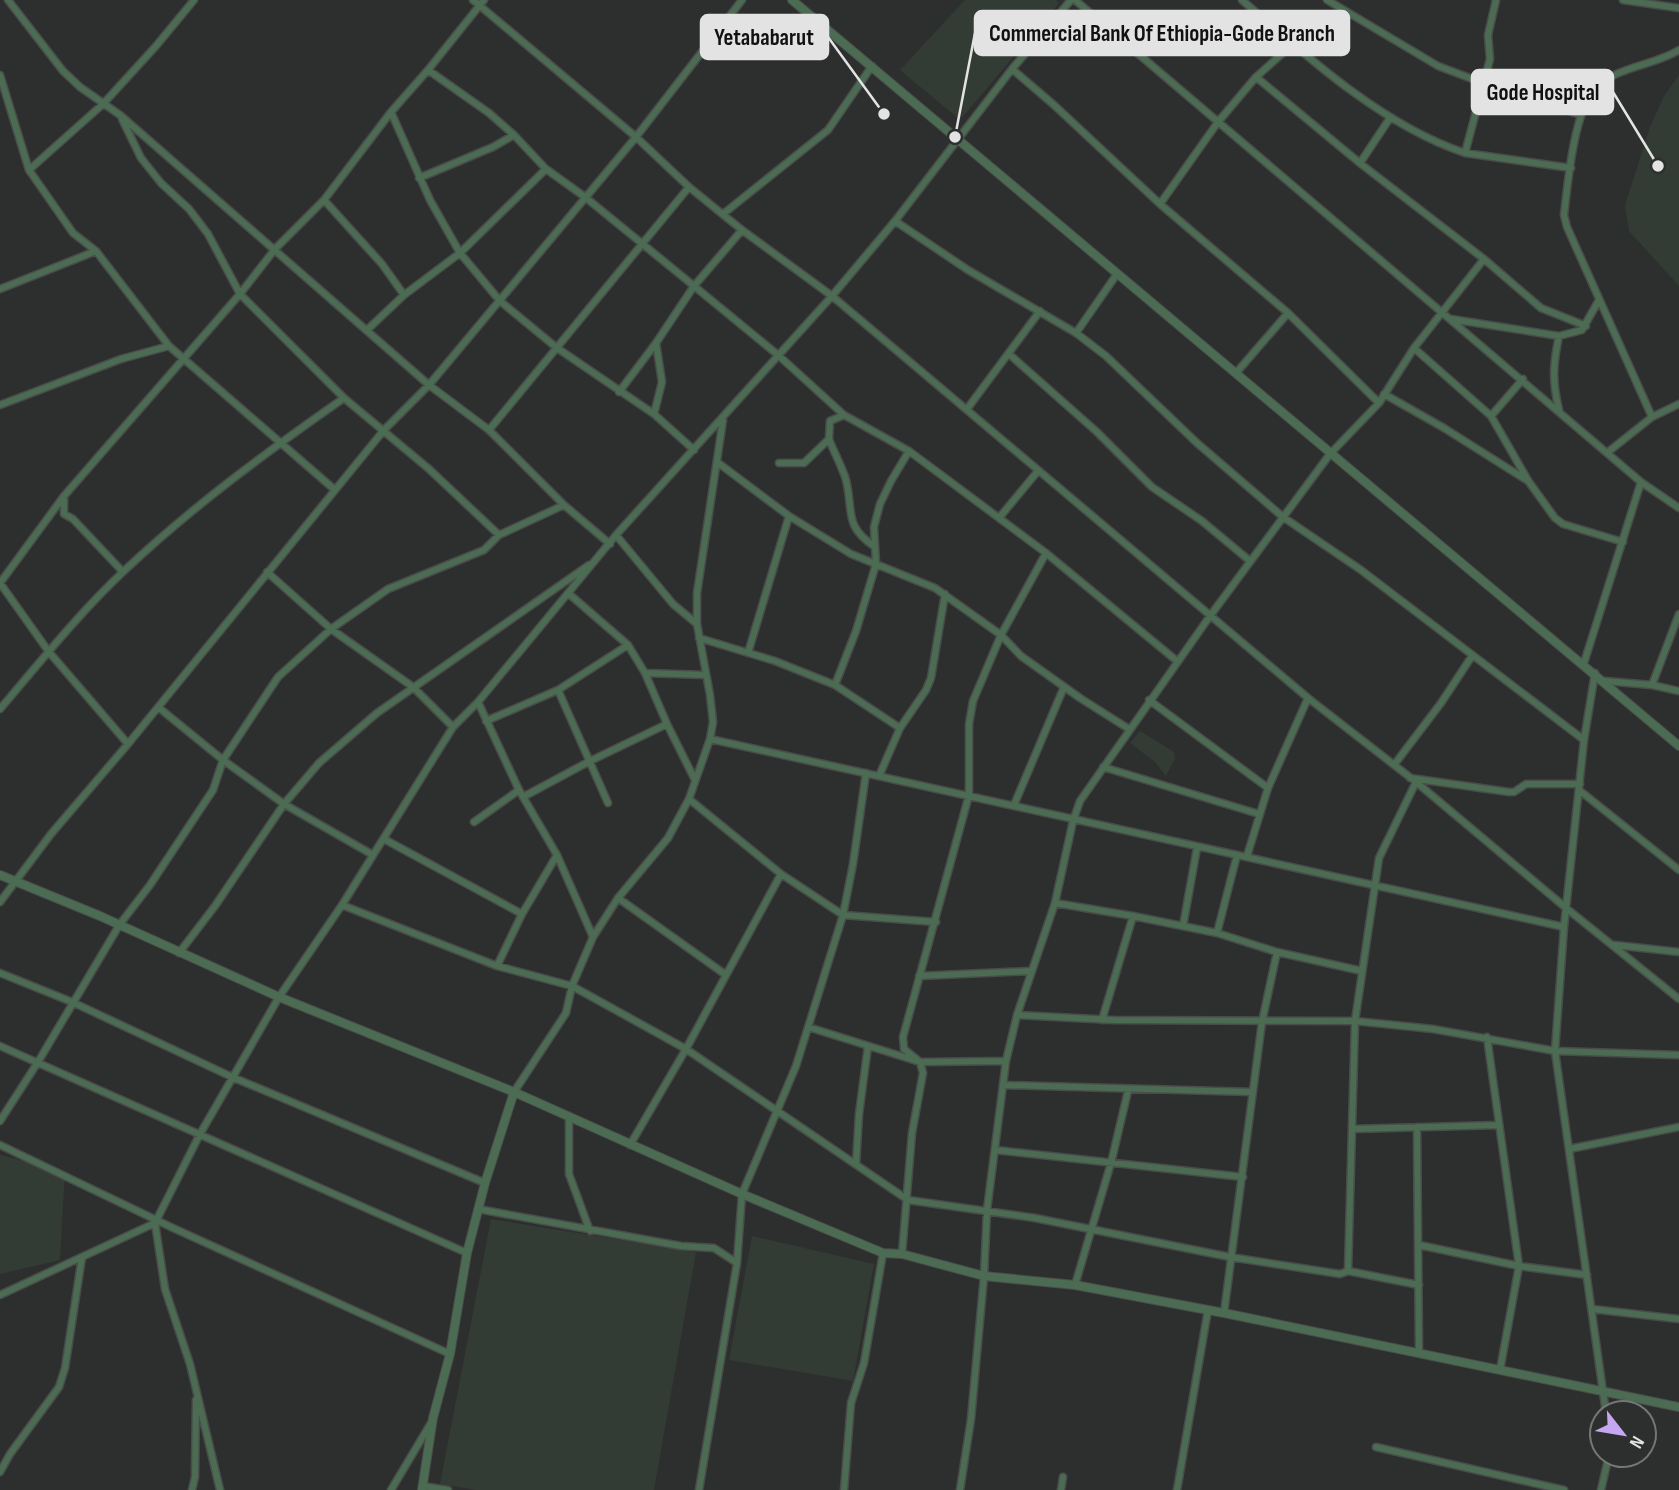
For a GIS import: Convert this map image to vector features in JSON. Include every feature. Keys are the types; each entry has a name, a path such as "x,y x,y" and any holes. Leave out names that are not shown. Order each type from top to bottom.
{"street":[{"path":"8,0 63,71 80,87 120,115 429,385 489,430 564,505 610,544"},
{"path":"30,170 103,104 194,0"},
{"path":"473,0 481,3 636,137 689,187 832,296 1308,698 1413,780 1679,999"},
{"path":"0,902 51,834 128,744 384,430 429,385 636,137 742,0"},
{"path":"792,0 1330,454 1584,663 1679,746"},
{"path":"220,1490 196,1388 165,1289 155,1221 232,1077 279,998 342,905 453,727 478,702 616,535 832,296 895,221 1012,69 1073,0 1642,482 1679,508"},
{"path":"1242,0 1293,44 1390,118 1465,153 1571,168"},
{"path":"1327,0 1438,65 1580,115"},
{"path":"1465,153 1490,59 1488,35 1496,0"},
{"path":"1623,0 1679,8"},
{"path":"128,744 49,652 0,583 64,496 240,294 275,248 324,201 391,112 481,3"},
{"path":"1160,204 1217,122 1256,77 1293,44"},
{"path":"1652,416 1565,220 1580,115 1593,89 1602,81 1679,50"},
{"path":"723,214 828,130 872,66"},
{"path":"1012,69 1160,204 1288,313 1379,402"},
{"path":"428,70 489,113 546,169 585,197 778,355 844,415 909,451 1046,553 1177,661"},
{"path":"0,75 30,170 73,233 96,251 169,346 335,490"},
{"path":"1256,77 1360,163 1484,259 1541,308 1587,326"},
{"path":"391,112 419,178 460,253 499,301 558,348 654,414 694,450"},
{"path":"120,115 141,158 161,183 189,209 208,234 240,294 344,398 429,469 499,535"},
{"path":"1360,163 1390,118"},
{"path":"419,178 493,147 514,135"},
{"path":"367,330 404,295 460,253 546,169"},
{"path":"489,430 689,187"},
{"path":"324,201 382,264 404,295"},
{"path":"895,221 968,270 1076,333 1115,364 1197,443 1283,517 1361,570 1584,740"},
{"path":"619,392 694,286 742,230"},
{"path":"0,289 96,251"},
{"path":"960,1490 971,1419 985,1276 987,1210 1006,1061 1017,1015 1055,903 1080,801 1250,561 1330,454 1379,402 1414,348 1484,259"},
{"path":"1076,333 1117,274"},
{"path":"1450,319 1559,336 1579,332 1587,326 1600,300"},
{"path":"967,409 1040,312"},
{"path":"1236,373 1288,313"},
{"path":"1559,336 1553,385 1559,410"},
{"path":"654,414 662,382 656,343"},
{"path":"0,405 121,359 169,346"},
{"path":"1414,348 1490,416 1529,482 1555,518 1563,524 1623,542"},
{"path":"1009,354 1097,432 1152,486 1202,521 1250,561"},
{"path":"1490,416 1523,379"},
{"path":"1384,394 1529,482"},
{"path":"0,709 123,572 178,522 280,443 344,398"},
{"path":"1608,452 1652,416 1679,404"},
{"path":"448,1490 422,1488 433,1418 450,1354 467,1253 485,1183 514,1092 563,1019 572,986 593,937 618,898 668,838 689,799 710,739 713,722 697,624 697,593 719,433 725,415"},
{"path":"844,415 830,421 829,439 846,480 851,519 859,536 875,547"},
{"path":"779,463 804,463 829,439"},
{"path":"835,685 856,631 876,564 874,527 880,504 909,451"},
{"path":"717,462 789,516 851,554 935,587 946,594 1001,635 1021,656 1129,729"},
{"path":"999,518 1038,471"},
{"path":"1584,663 1642,482"},
{"path":"64,496 64,514 123,572"},
{"path":"0,1121 120,924 150,885 213,790 223,760 278,677 331,629 388,589 484,550 499,535 564,505"},
{"path":"748,653 789,516"},
{"path":"616,535 673,604 697,624"},
{"path":"902,1254 912,1133 922,1082 920,1062 904,1049 903,1044 969,795 969,724 973,701 1001,635 1046,553"},
{"path":"179,953 215,906 284,804 319,763 377,713 598,559"},
{"path":"267,572 331,629 413,687 453,727"},
{"path":"568,593 628,645 645,673 695,780"},
{"path":"878,776 900,729 931,678 946,594"},
{"path":"1652,685 1679,614"},
{"path":"699,638 835,685 900,729"},
{"path":"486,721 558,690 628,645"},
{"path":"1394,765 1441,703 1472,656"},
{"path":"645,673 706,675"},
{"path":"1595,673 1584,740 1566,908 1555,1051 1605,1399"},
{"path":"1605,681 1652,685 1679,691"},
{"path":"1014,805 1064,687"},
{"path":"558,690 608,803"},
{"path":"1247,856 1268,788 1308,698"},
{"path":"1149,701 1268,788"},
{"path":"478,702 521,793 557,855 593,937"},
{"path":"158,707 223,760 284,804 373,855"},
{"path":"474,822 521,793 667,723"},
{"path":"710,739 1564,927"},
{"path":"1103,767 1259,814"},
{"path":"699,1490 737,1263 742,1194 779,1110 843,915 866,773"},
{"path":"1413,780 1509,792 1514,792 1526,784 1580,787 1679,870"},
{"path":"1348,1271 1354,1021 1379,858 1413,780"},
{"path":"689,799 781,874 843,915 936,922"},
{"path":"384,839 522,914"},
{"path":"1183,926 1197,848"},
{"path":"497,966 522,914 557,855"},
{"path":"1217,933 1237,855"},
{"path":"0,874 120,924 279,998 514,1092 742,1194 883,1252 902,1254 985,1276 1075,1285 1224,1313 1679,1407"},
{"path":"630,1145 686,1049 781,874"},
{"path":"618,898 726,975"},
{"path":"1055,903 1217,933 1277,953 1362,971"},
{"path":"342,905 497,966 572,986 686,1049 908,1200 987,1210 1230,1257 1340,1274 1348,1271 1419,1285"},
{"path":"1102,1020 1133,916"},
{"path":"1614,944 1679,952"},
{"path":"1224,1313 1262,1022 1277,953"},
{"path":"919,976 1031,971"},
{"path":"0,973 72,1002 232,1077 485,1183"},
{"path":"1017,1015 1102,1020 1354,1021 1433,1029 1555,1051 1679,1055"},
{"path":"807,1027 920,1062 1006,1061"},
{"path":"1486,1037 1519,1266 1500,1370"},
{"path":"0,1046 467,1253"},
{"path":"856,1164 868,1046"},
{"path":"1003,1086 1252,1093"},
{"path":"1075,1285 1111,1163 1128,1090"},
{"path":"569,1116 569,1174 590,1231"},
{"path":"1352,1129 1499,1125"},
{"path":"1417,1126 1419,1353"},
{"path":"1569,1149 1679,1127"},
{"path":"0,1144 155,1221 450,1354"},
{"path":"995,1150 1243,1177"},
{"path":"478,1209 590,1231 681,1246 714,1248 737,1263"},
{"path":"0,1295 155,1221"},
{"path":"1419,1245 1519,1266 1587,1275"},
{"path":"844,1490 851,1403 864,1363 883,1252"},
{"path":"0,1472 59,1387 65,1368 82,1257"},
{"path":"1592,1309 1679,1319"},
{"path":"1177,1490 1208,1310"},
{"path":"192,1490 195,1477 196,1388"},
{"path":"391,1490 433,1418"},
{"path":"1376,1447 1564,1490"},
{"path":"1601,1490 1606,1469"},
{"path":"1061,1490 1063,1477"}],"shaded area":[{"path":"965,0 1056,0 1059,3 960,120 900,70"},
{"path":"1679,75 1679,286 1629,231 1625,205 1650,127 1664,96"},
{"path":"1140,731 1174,752 1175,759 1166,776 1155,762 1130,743"},
{"path":"0,1155 65,1171 60,1260 0,1274"},
{"path":"491,1219 696,1252 654,1490 477,1490 440,1484"},
{"path":"752,1236 874,1264 853,1381 729,1360"}],"place":[{"name":"Yetababarut","path":"884,114"},
{"name":"Commercial Bank Of Ethiopia-Gode Branch","path":"955,137"},
{"name":"Gode Hospital","path":"1658,166"}]}
